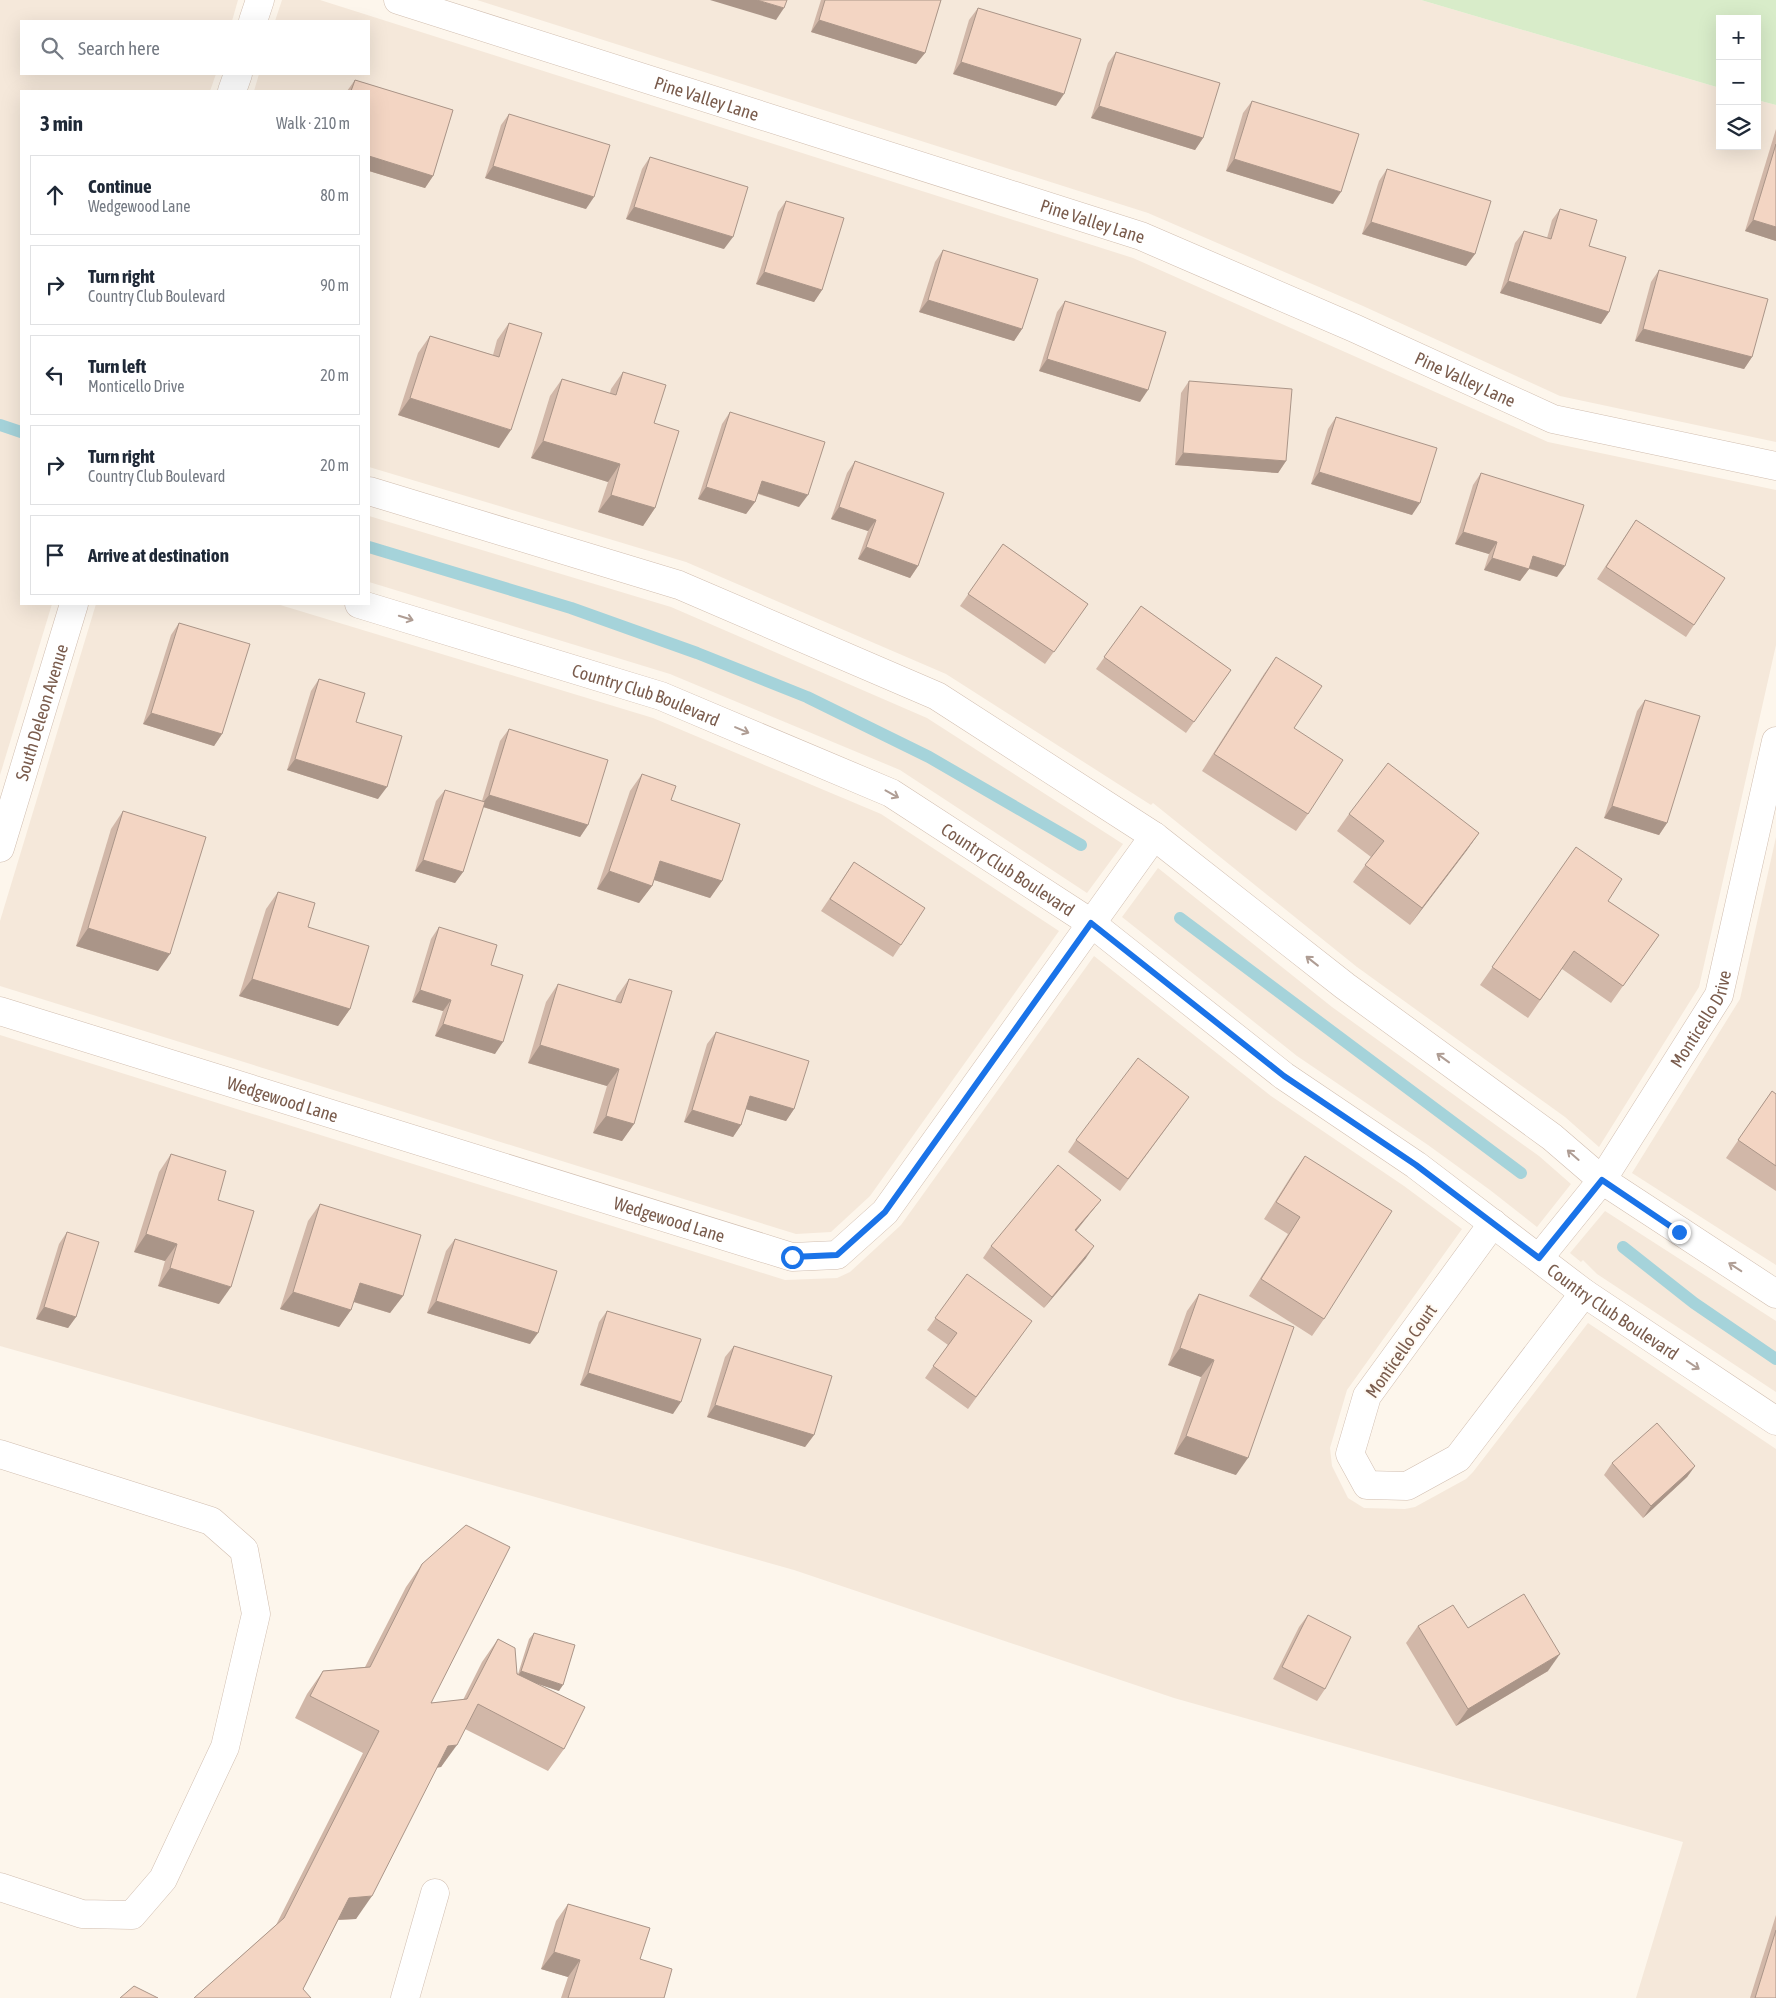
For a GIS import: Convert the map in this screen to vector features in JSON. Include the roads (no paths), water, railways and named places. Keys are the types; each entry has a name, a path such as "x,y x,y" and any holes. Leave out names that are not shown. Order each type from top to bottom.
{"street":[{"path":"254,20 260,0"},
{"name":"Pine Valley Lane","path":"398,0 1141,236 1354,328 1553,419 1776,466"},
{"path":"232,90 238,75"},
{"path":"370,491 679,585 937,696 1154,836 1345,986 1552,1137 1602,1180 1776,1294"},
{"name":"South Deleon Avenue","path":"0,848 74,605"},
{"name":"Country Club Boulevard","path":"362,605 661,696 891,792 1091,923 1284,1076 1416,1165 1584,1293 1776,1420"},
{"name":"Monticello Drive","path":"1539,1258 1602,1180 1719,995 1776,741"},
{"name":"Wedgewood Lane","path":"0,1011 792,1257 837,1255 885,1212 1154,836"},
{"name":"Monticello Court","path":"1493,1223 1367,1396 1350,1454 1366,1485 1407,1486 1458,1458 1584,1293"},
{"path":"0,1454 211,1521 244,1550 256,1614 225,1747 163,1879 132,1915 82,1914 0,1887"},
{"path":"405,1998 436,1893"}],"waterway":[{"path":"0,425 20,432"},
{"path":"370,547 571,608 697,653 807,697 929,757 1081,845"},
{"path":"1180,918 1521,1173"},
{"path":"1623,1247 1694,1303 1776,1359"}]}
